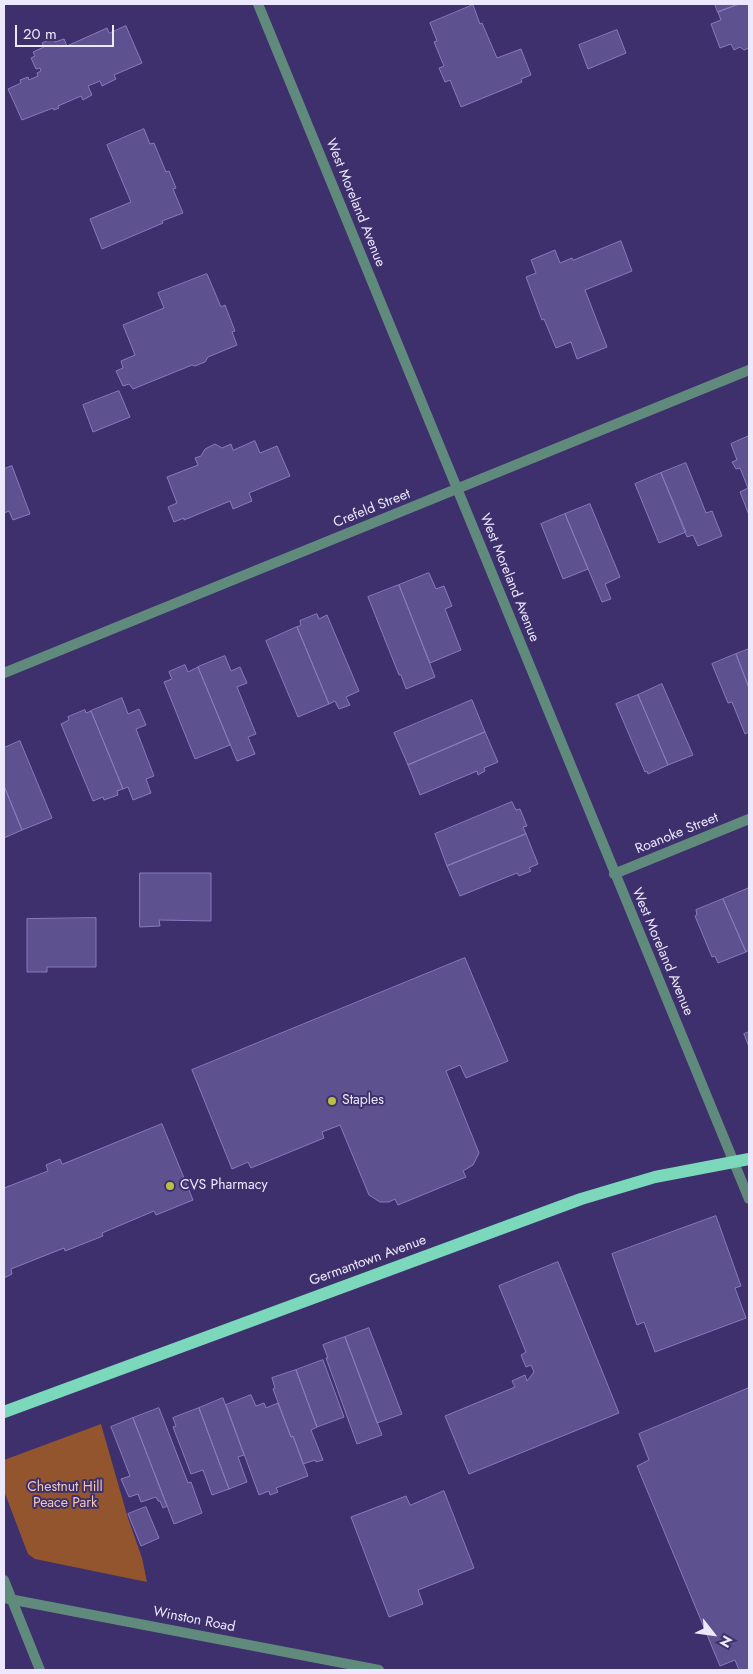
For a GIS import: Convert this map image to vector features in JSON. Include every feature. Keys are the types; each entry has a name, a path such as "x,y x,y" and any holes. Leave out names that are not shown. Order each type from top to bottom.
{"main road":[{"name":"Germantown Avenue","path":"4,1412 581,1199 655,1177 749,1159"}],"street":[{"name":"West Moreland Avenue","path":"258,4 749,1199"},
{"name":"Crefeld Street","path":"4,673 749,370"},
{"name":"Roanoke Street","path":"614,874 749,819"},
{"path":"4,1580 8,1598 40,1670"},
{"name":"Winston Road","path":"8,1598 379,1670"}],"green space":[{"name":"Chestnut Hill Peace Park","path":"101,1424 127,1515 142,1558 147,1582 35,1559 28,1554 4,1491 4,1460"}],"building":[{"path":"715,4 739,4 718,12"},
{"path":"739,4 749,4 749,48 744,50 740,47 734,50 731,44 720,48 711,24 721,20 718,12"},
{"path":"473,5 497,58 521,49 531,75 521,79 522,82 461,107 450,80 445,82 439,68 444,66 434,42 437,41 430,23"},
{"path":"126,26 142,63 114,75 116,79 102,86 100,81 88,86 92,95 83,100 81,96 58,106 59,108 54,110 53,108 22,120 8,89 21,83 20,80 28,77 29,80 38,76 37,73 41,71 40,68 36,69 31,58 35,56 33,52 44,47 42,43 53,38 55,42 64,39 67,46 107,28 109,33"},
{"path":"617,30 626,53 588,69 579,45"},
{"path":"144,129 150,144 154,143 166,172 169,171 176,188 173,189 183,213 102,249 90,219 131,202 107,145"},
{"path":"621,241 632,271 585,290 607,347 577,359 571,342 556,348 544,319 542,320 526,277 536,273 531,260 555,250 560,263 572,258 573,260"},
{"path":"207,274 221,307 225,305 235,331 232,332 237,345 208,357 205,362 195,366 192,365 133,389 129,384 123,386 116,371 123,368 121,361 135,355 123,325 164,308 158,293"},
{"path":"119,391 130,417 93,432 83,405"},
{"path":"749,436 749,515 740,492 748,488 740,468 736,469 732,462 737,460 731,444"},
{"path":"255,441 260,453 277,446 290,476 249,493 252,501 233,509 230,501 184,520 184,518 174,522 168,507 177,503 167,477 198,465 195,458 201,456 205,449 215,444 222,448 231,444 233,450"},
{"path":"686,463 706,513 712,511 722,536 698,546 693,535 687,537 661,473"},
{"path":"12,466 30,514 13,520 9,511 4,513 4,469"},
{"path":"661,473 686,532 659,543 635,484"},
{"path":"590,504 620,577 605,584 611,599 602,602 565,514"},
{"path":"565,514 588,569 563,579 541,524"},
{"path":"429,573 436,589 444,586 452,606 445,609 461,650 430,663 399,585"},
{"path":"399,585 435,677 406,689 368,597"},
{"path":"317,614 319,619 327,615 359,691 346,697 350,705 339,709 335,701 329,704 297,627 301,625 300,621"},
{"path":"297,627 329,704 298,717 266,641"},
{"path":"749,649 749,688 736,654"},
{"path":"736,654 749,688 749,732 745,734 732,702 728,703 712,664"},
{"path":"225,656 231,671 240,667 247,683 237,687 256,734 248,737 255,754 237,761 198,667"},
{"path":"185,665 188,672 198,667 230,745 195,759 164,682 172,679 169,672"},
{"path":"662,684 693,755 668,765 638,695"},
{"path":"638,695 668,765 648,774 647,771 645,772 616,704"},
{"path":"122,698 128,714 139,709 146,725 136,729 154,776 146,779 151,793 133,800 128,787 123,789 91,711"},
{"path":"472,700 485,732 408,765 394,733"},
{"path":"85,710 86,713 91,711 123,789 117,791 118,795 104,800 103,797 93,801 61,724 69,720 68,717"},
{"path":"485,732 498,762 484,768 485,771 478,775 477,771 420,795 408,765"},
{"path":"20,741 52,818 22,830 4,786 4,748"},
{"path":"4,786 22,830 4,838"},
{"path":"512,802 516,810 520,809 527,826 523,827 526,834 447,866 435,834"},
{"path":"526,834 538,864 529,868 531,871 519,876 517,873 460,896 447,866"},
{"path":"140,873 211,873 211,921 159,920 160,926 140,927"},
{"path":"749,888 749,950 746,952 723,899"},
{"path":"723,899 746,952 718,963 715,956 712,957 695,916 697,915 696,910"},
{"path":"96,918 96,967 47,967 47,972 27,972 27,919"},
{"name":"Staples","path":"465,958 508,1061 466,1078 460,1065 446,1071 479,1153 473,1165 463,1171 466,1177 398,1205 395,1199 389,1202 380,1202 369,1195 340,1125 322,1132 324,1138 251,1168 248,1162 232,1169 192,1070"},
{"path":"749,1032 749,1047 744,1034"},
{"path":"162,1124 193,1200 156,1215 154,1211 102,1233 103,1236 65,1251 64,1248 11,1269 12,1274 4,1278 4,1188 48,1171 46,1165 60,1159 62,1164"},
{"path":"716,1216 741,1286 735,1288 746,1318 655,1352 644,1322 637,1325 612,1254"},
{"path":"558,1262 619,1413 469,1474 445,1416 515,1387 512,1381 525,1375 527,1381 534,1372 531,1365 526,1367 521,1355 526,1352 499,1286"},
{"path":"369,1328 402,1414 377,1423 345,1337"},
{"path":"345,1337 382,1435 357,1444 323,1345"},
{"path":"323,1360 344,1417 317,1427 296,1370"},
{"path":"296,1370 317,1427 311,1430 323,1460 316,1462 315,1460 303,1464 273,1389 275,1388 272,1378"},
{"path":"749,1388 749,1670 739,1670 735,1660 720,1666 637,1466 649,1460 639,1434"},
{"path":"251,1395 256,1406 264,1403 266,1408 278,1403 308,1476 276,1488 278,1492 270,1495 269,1491 259,1495 226,1405"},
{"path":"223,1398 244,1455 238,1457 247,1482 229,1489 199,1408"},
{"path":"159,1408 188,1483 191,1482 202,1513 174,1524 133,1418"},
{"path":"199,1408 229,1489 212,1495 203,1470 191,1474 173,1427 176,1426 173,1418"},
{"path":"133,1418 167,1506 163,1508 156,1497 141,1502 138,1494 129,1497 121,1479 130,1476 111,1427"},
{"path":"444,1491 474,1568 418,1590 423,1604 389,1617 351,1517 406,1496 410,1505"},
{"path":"146,1507 159,1538 141,1546 128,1514"}],"place":[{"name":"Staples","path":"332,1101"},
{"name":"CVS Pharmacy","path":"170,1186"}]}
